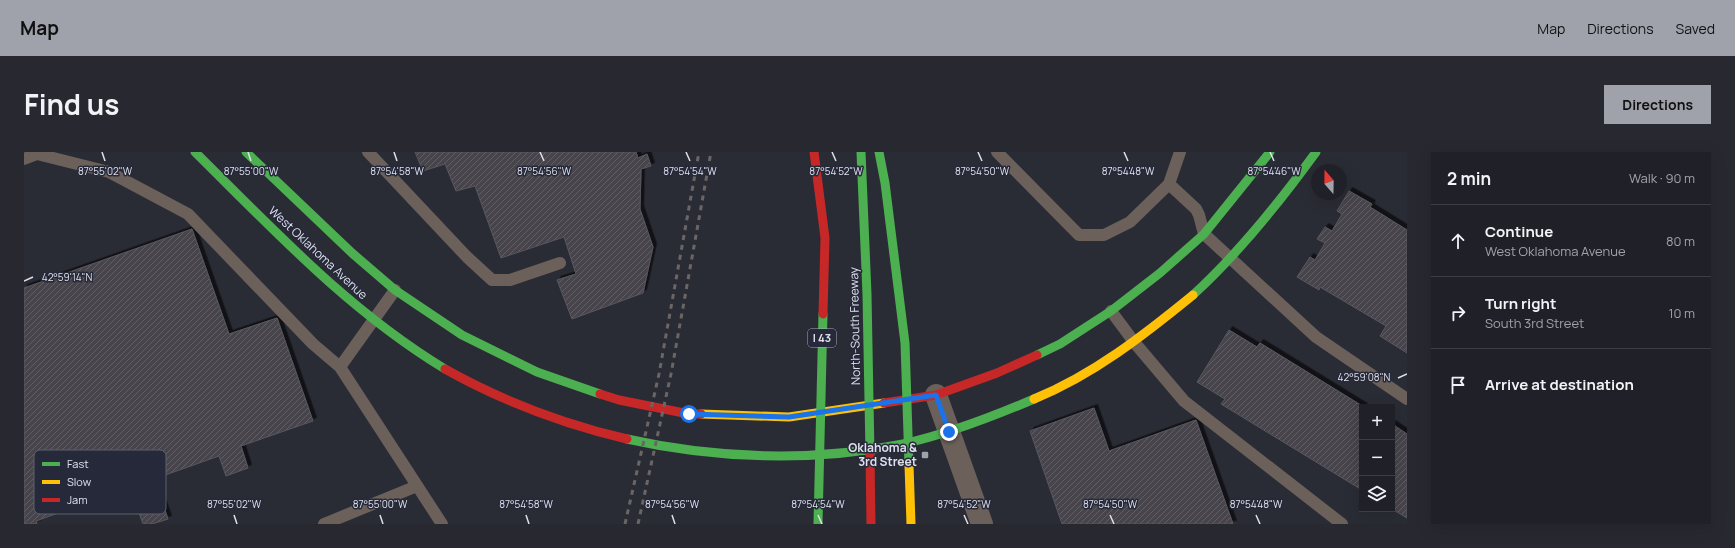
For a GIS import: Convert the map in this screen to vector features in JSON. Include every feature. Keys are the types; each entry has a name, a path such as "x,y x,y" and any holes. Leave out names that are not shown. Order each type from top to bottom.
{"main road":[{"name":"West Oklahoma Avenue","path":"195,152 339,293 431,361 476,386 553,418 639,443 716,453 810,455 886,447 949,432 1029,403 1105,362 1167,318 1231,260 1290,191 1316,152"},
{"name":"West Oklahoma Avenue","path":"246,152 352,253 395,290 462,335 537,372 619,400 689,414 789,417 936,395 997,373 1060,344 1111,311 1160,273 1204,234 1270,152"},
{"name":"I 43","path":"814,152 825,238 818,524"},
{"name":"North-South Freeway","path":"861,152 867,294 871,524"},
{"path":"879,152 885,183 905,343 911,524"}],"street":[{"path":"936,395 982,524"}],"lane":[{"path":"368,152 468,257 492,280 510,280 560,263"},
{"path":"997,152 1079,234 1104,235 1130,222 1169,184 1180,152"},
{"path":"24,158 37,154 109,172 188,214 313,344 340,367 442,524"},
{"path":"1169,184 1196,209 1200,215 1204,234 1316,337 1407,399"},
{"path":"340,367 395,290"},
{"path":"1111,311 1134,342 1184,401 1342,524"},
{"path":"324,524 417,486"}],"building":[{"path":"415,152 636,152 638,158 647,154 651,166 641,169 640,209 653,247 643,293 572,319 557,280 576,274 564,237 501,258 475,186 456,191 445,164 423,171"},
{"path":"1349,191 1372,204 1370,207 1407,230 1407,353 1380,336 1386,326 1320,287 1319,290 1297,277 1310,257 1315,260 1325,243 1317,239 1325,227 1332,231 1342,214 1337,211 1344,200 1347,200 1347,194"},
{"path":"192,229 229,334 277,318 313,421 241,446 248,468 226,476 219,456 166,475 166,450 34,450 34,514 55,514 36,521 37,524 24,524 24,288"},
{"path":"1229,330 1257,347 1260,343 1359,404 1359,488 1221,404 1225,399 1197,382"},
{"path":"1094,408 1109,451 1196,420 1233,524 1062,524 1030,431"},
{"path":"1395,426 1407,434 1407,518 1395,511"},
{"path":"166,513 168,519 152,524 143,524 139,514"}],"railway":[{"path":"625,524 659,374 699,152"},
{"path":"638,524 671,374 711,152"}],"traffic: fast":[{"path":"195,152 284,240 344,295 410,346 445,369"},
{"path":"246,152 352,253 395,290 462,335 537,372 600,394"},
{"path":"861,152 867,294 870,454"},
{"path":"879,152 885,183 905,343 909,465"},
{"path":"1037,355 1060,344 1111,311 1160,273 1204,234 1270,152"},
{"path":"1193,295 1243,244 1288,190 1316,152"},
{"path":"818,524 823,314"},
{"path":"627,439 695,451 730,454 765,456 835,454 869,450 920,440 970,424 1034,399"}],"traffic: slow":[{"path":"1034,399 1077,378 1117,353 1156,325 1193,295"},
{"path":"701,414 789,417 884,403"},
{"path":"909,465 911,524"}],"traffic: jam":[{"path":"814,152 825,238 823,314"},
{"path":"884,403 936,395 997,373 1037,355"},
{"path":"445,369 488,391 556,419 627,439"},
{"path":"600,394 619,400 689,414 701,414"},
{"path":"870,454 871,524"}],"place":[{"name":"Oklahoma & 3rd Street","path":"925,455"}],"route":[{"path":"689,414 789,417 936,395 949,432"}]}
